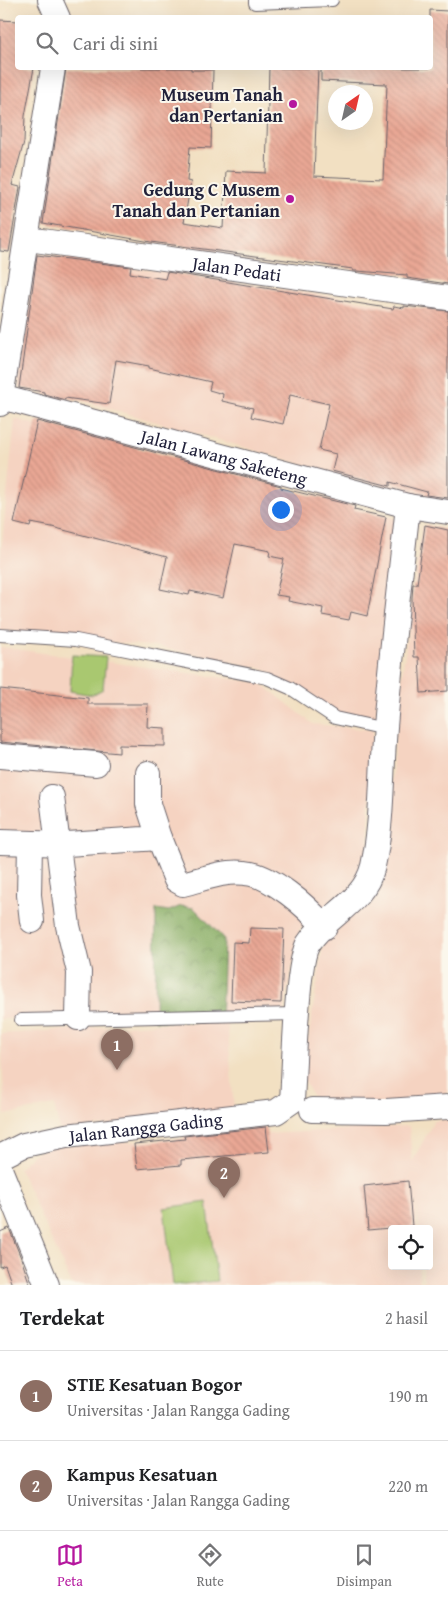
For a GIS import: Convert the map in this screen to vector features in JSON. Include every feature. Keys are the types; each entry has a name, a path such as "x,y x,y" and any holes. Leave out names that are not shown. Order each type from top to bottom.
{"street":[{"path":"50,0 57,15"},
{"name":"Jalan Lawang Saketeng","path":"53,70 28,239 0,401 408,506 448,512"},
{"name":"Jalan Pedati","path":"28,239 448,298"},
{"path":"302,1105 298,1014 308,944 354,901 369,879 373,867 381,803 384,729 408,506"},
{"path":"0,756 96,764"},
{"path":"148,773 148,804 176,880 183,884 229,873 246,872 263,879 306,906 325,927"},
{"path":"52,797 56,844 68,926 79,972 78,1018"},
{"path":"0,842 56,844 159,838"},
{"path":"30,844 28,895 32,921"},
{"name":"Jalan Rangga Gading","path":"0,1157 24,1145 66,1136 276,1112 302,1105 386,1110 448,1107"},
{"path":"0,1169 47,1285"}],"lane":[{"path":"255,0 255,4 332,0"},
{"path":"0,635 76,640 267,678 290,688 335,718 384,729"},
{"path":"21,1020 298,1014"}],"shaded area":[{"path":"36,254 448,313 448,506 17,382"},
{"path":"15,419 405,521 375,721 330,714 264,669 160,647 0,631 0,561"},
{"path":"422,527 448,531 448,1090 441,1100 353,1106 313,1097 302,1076 322,954 325,927 320,921 300,928 283,1013 0,1019 0,647 261,683 313,724 373,730 367,867 356,890 380,888 401,684"},
{"path":"227,1019 234,1111 60,1131 54,1105 5,1115 1,1034"},
{"path":"448,1119 448,1285 424,1285 423,1270 433,1270 433,1225 419,1225 415,1200 417,1225 388,1225 388,1270 419,1270 420,1285 72,1285 19,1168 35,1153 54,1146 409,1126 412,1162 434,1121"}],"green space":[{"path":"72,655 106,657 103,689 92,695 70,691"},
{"path":"181,906 194,908 224,939 221,1023 155,1021 156,909 169,911"},
{"path":"207,1202 217,1281 173,1285 164,1208"}],"building":[{"path":"430,10 448,11 448,284 407,278 407,275 353,271 353,269 151,242 43,223 66,70 213,70 211,148 190,147 187,181 191,182 184,222 223,228 226,171 266,173 269,70 318,70 314,176 383,179 387,84 321,81 321,70 433,70 433,15 430,15"},
{"path":"0,20 15,21 15,70 34,70 25,116 24,142 12,185 20,187 9,252 0,251"},
{"path":"37,255 131,267 130,273 165,279 167,272 393,309 394,306 404,308 404,306 448,311 448,498 426,495 427,492 390,482 390,486 332,471 336,454 319,450 329,404 290,395 283,424 251,417 253,408 222,401 223,394 209,390 211,382 149,368 149,366 116,360 109,404 65,398 65,400 44,394 44,392 19,388"},
{"path":"37,421 281,486 281,488 355,506 354,510 386,517 367,616 351,612 349,620 322,615 323,608 288,601 289,597 276,595 284,559 269,556 270,551 235,544 223,598 190,591 189,595 160,589 167,557 52,527 31,523 30,527 14,523"},
{"path":"425,525 448,530 448,691 421,693 419,657 414,657 412,598 413,584 417,584"},
{"path":"0,689 88,698 88,704 148,704 147,727 165,728 165,746 119,745 119,753 0,742"},
{"path":"250,928 284,929 281,1003 231,1001 233,942 249,943"},
{"path":"266,1127 269,1152 181,1160 181,1165 137,1169 134,1144 185,1139 184,1136"},
{"path":"408,1181 412,1225 388,1225 388,1228 368,1230 364,1186"},
{"path":"9,1228 30,1285 12,1285 5,1265 0,1267 0,1232"}],"place":[{"name":"Museum Tanah dan Pertanian","path":"293,104"},
{"name":"Gedung C Musem Tanah dan Pertanian","path":"290,199"},
{"name":"STIE Kesatuan Bogor","path":"117,1070"},
{"name":"Kampus Kesatuan","path":"224,1198"}]}
